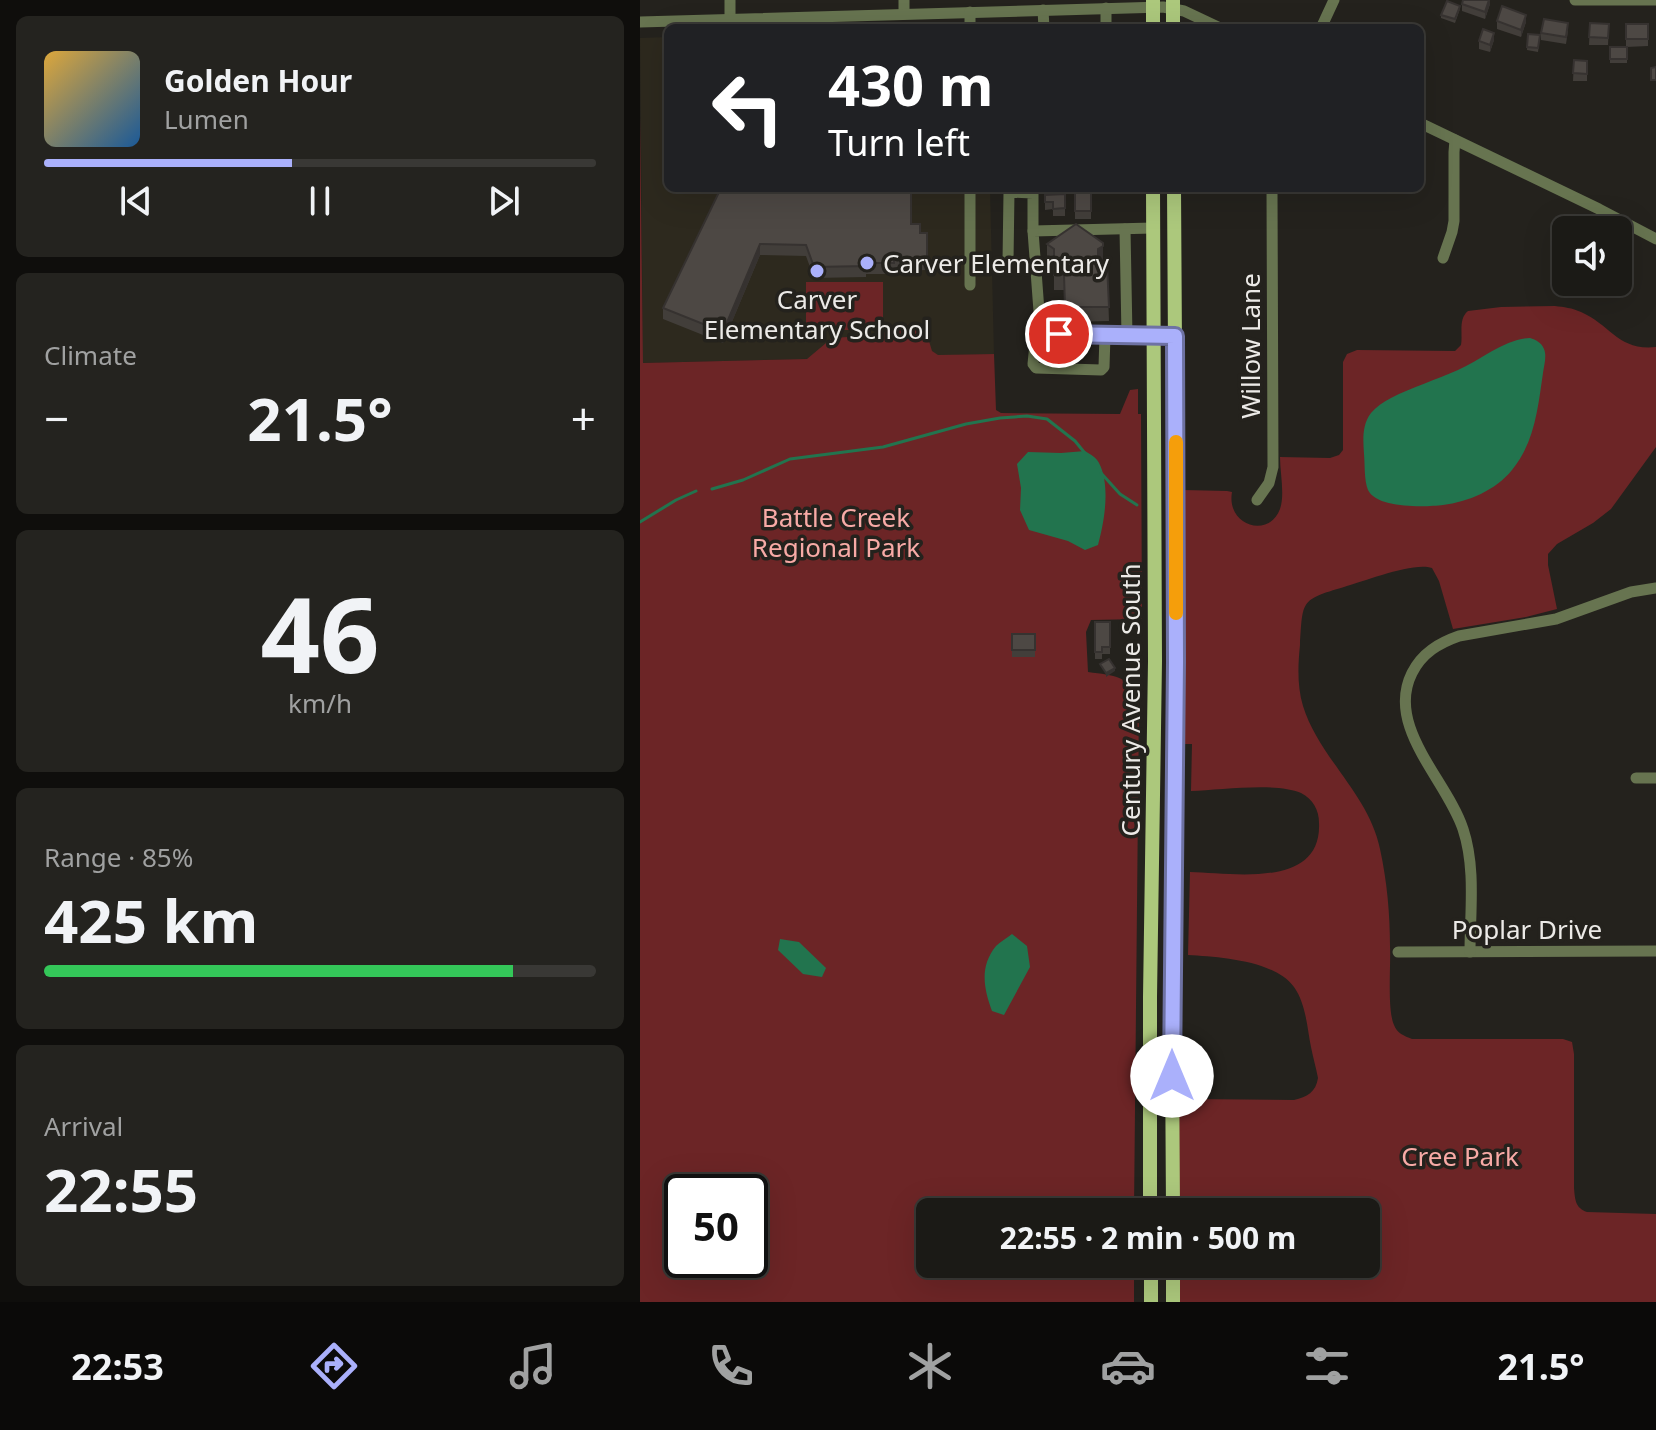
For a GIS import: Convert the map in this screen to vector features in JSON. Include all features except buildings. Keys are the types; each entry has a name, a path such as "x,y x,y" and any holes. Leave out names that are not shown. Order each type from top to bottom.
{"main road":[{"name":"Century Avenue South","path":"1150,1198 1155,661 1153,192"},
{"name":"Century Avenue South","path":"1173,1198 1176,662 1174,192"},
{"path":"1151,1278 1151,1302"},
{"path":"1173,1278 1173,1302"}],"street":[{"path":"730,0 730,19"},
{"path":"904,0 904,14"},
{"path":"1323,24 1334,0"},
{"path":"1575,0 1656,0"},
{"path":"640,22 672,24 730,19 837,22 904,14 970,12 998,6 1043,10 1082,4 1106,8 1173,4 1212,24"},
{"path":"1106,8 1106,24"},
{"path":"1043,10 1044,24"},
{"path":"970,12 970,24"},
{"path":"1424,125 1656,239"},
{"path":"1443,258 1454,221 1455,140"},
{"path":"970,192 970,285"},
{"path":"1009,192 1008,260 1010,263 1034,264"},
{"path":"1033,192 1034,264 1039,311 1033,364 1036,368 1101,370 1104,367 1105,335"},
{"name":"Willow Lane","path":"1257,500 1269,483 1273,467 1272,192"},
{"path":"1033,231 1153,228"},
{"path":"1125,229 1127,336"},
{"path":"1036,334 1175,336"},
{"path":"1470,952 1470,867 1467,846 1455,810 1408,723 1405,692 1410,677 1418,662 1430,650 1459,636 1556,619 1631,592 1656,588"},
{"path":"1636,778 1656,778"},
{"name":"Poplar Drive","path":"1398,952 1656,951"}],"shaded area":[{"name":"Carver Elementary School","path":"664,37 664,192 990,192 994,354 643,363 640,38"},
{"path":"1530,338 1544,349 1545,361 1531,436 1512,470 1481,494 1443,505 1391,504 1373,496 1366,482 1363,443 1366,422 1373,411 1407,390 1458,370 1502,346"},
{"path":"1085,451 1099,463 1106,493 1098,545 1085,550 1068,541 1029,530 1020,510 1021,488 1017,464 1028,452"},
{"path":"1012,934 1027,946 1030,967 1004,1015 992,1011 985,986 985,970 996,946"},
{"path":"780,939 799,942 826,968 822,977 803,974 778,950"}],"green space":[{"name":"Battle Creek Regional Park","path":"640,117 643,363 807,359 832,338 879,335 903,323 926,331 932,351 938,355 994,354 996,410 1001,413 1120,414 1130,390 1138,389 1138,414 1141,414 1142,619 1091,620 1086,632 1088,672 1120,678 1131,687 1139,704 1134,1198 916,1198 916,1278 1134,1278 1134,1302 640,1302"},
{"path":"806,282 883,282 883,330 806,330"},
{"name":"Cree Park","path":"1555,306 1571,309 1591,317 1623,341 1656,347 1656,447 1611,509 1557,544 1548,554 1557,609 1453,629 1432,568 1389,573 1319,595 1307,604 1302,619 1299,683 1310,725 1366,811 1380,849 1389,910 1390,998 1395,1028 1412,1039 1563,1039 1572,1042 1576,1203 1587,1212 1656,1214 1656,1302 1180,1302 1180,1278 1380,1278 1380,1198 1179,1198 1179,1099 1183,1103 1187,1103 1187,1099 1294,1100 1310,1093 1318,1078 1306,1016 1294,987 1285,978 1245,962 1188,955 1190,872 1251,874 1291,868 1306,859 1316,844 1319,823 1312,802 1305,795 1290,790 1263,787 1191,791 1192,744 1184,744 1183,490 1232,492 1235,513 1242,520 1258,526 1267,524 1280,509 1280,457 1330,458 1343,450 1343,362 1347,354 1357,350 1455,351 1461,345 1462,322 1468,311"}],"waterway":[{"path":"712,489 743,480 790,459 883,447 1000,418 1027,416 1047,419 1084,452"},
{"path":"1101,473 1120,494 1137,505"},
{"path":"640,522 696,491"}],"slow traffic":[{"path":"1176,442 1176,613"}],"place":[{"name":"Carver Elementary","path":"867,263"},
{"name":"Carver Elementary School","path":"817,271"}],"route":[{"path":"1059,334 1175,336 1172,1076"}]}
